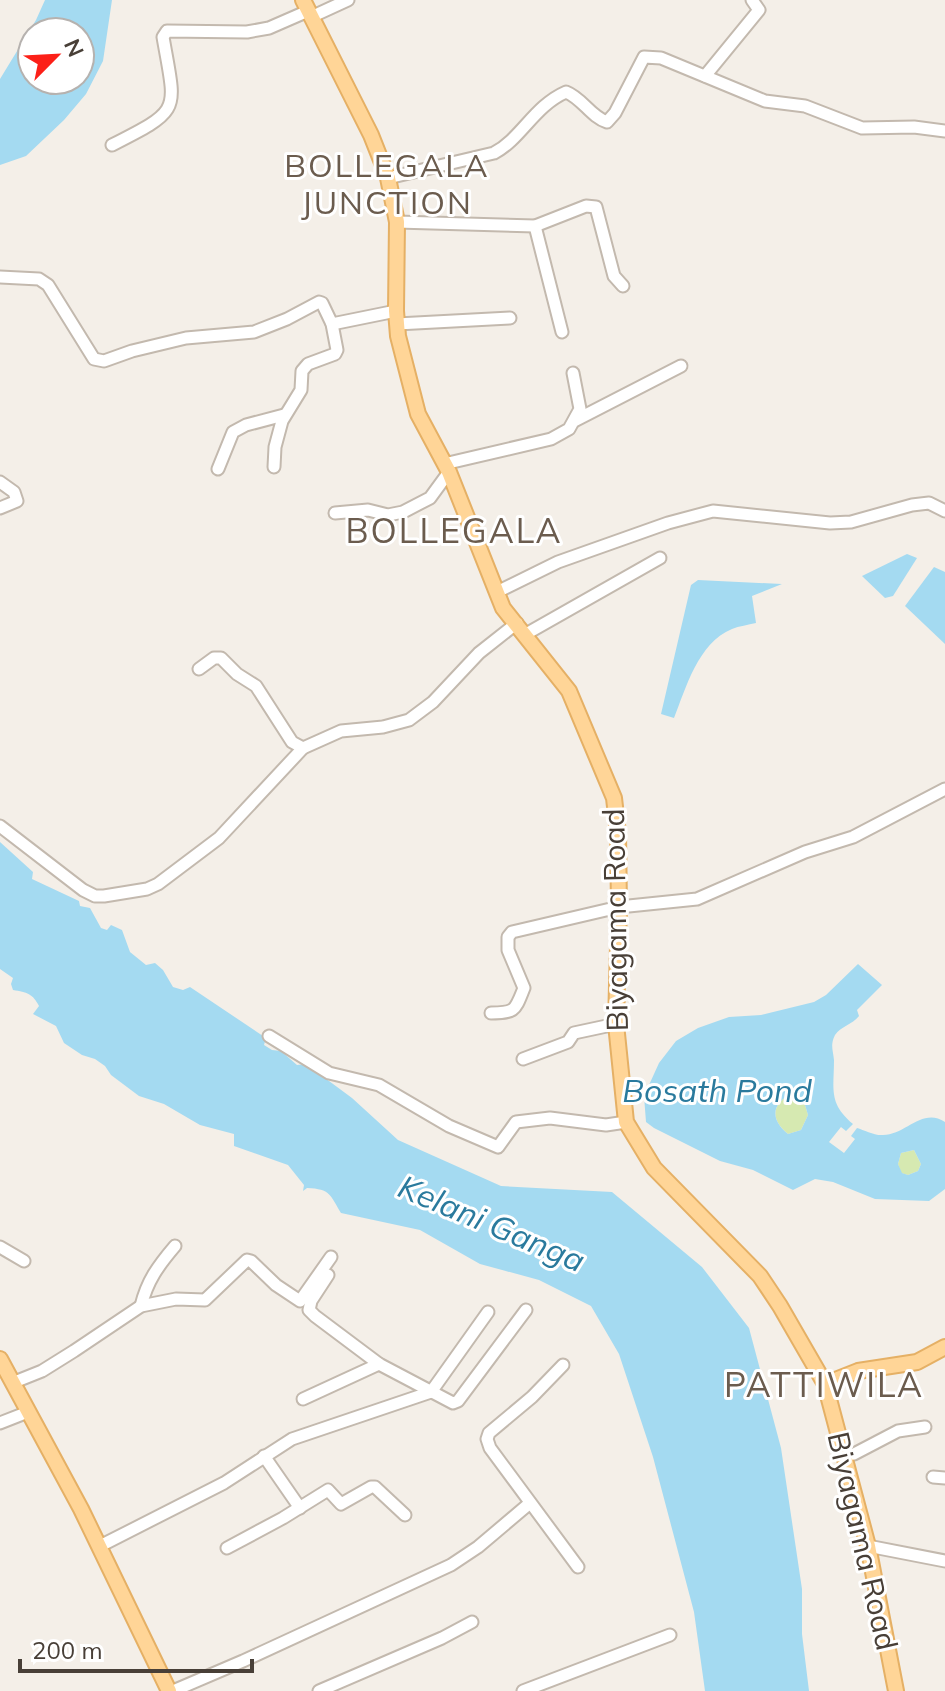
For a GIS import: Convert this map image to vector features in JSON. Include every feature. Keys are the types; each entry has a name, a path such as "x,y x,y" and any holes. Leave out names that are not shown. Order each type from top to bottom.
{"main road":[{"name":"Biyagama Road","path":"307,9 371,135 388,178 397,222 396,318 418,414 447,468 503,608 569,691 611,788 617,813 619,907 616,1024 626,1122 654,1168 760,1276 825,1384 868,1546 896,1691"},
{"path":"825,1384 858,1371 917,1362 945,1347"},
{"path":"0,1359 100,1546 171,1691"}],"street":[{"path":"112,145 155,123 170,108 173,94 163,37 167,31 247,32 269,28 307,9 348,0"},
{"path":"705,76 759,10 755,1"},
{"path":"388,178 494,153 504,147 544,105 566,92 597,118 607,122 615,113 644,57 661,58 765,101 805,106 862,128 914,127 945,131"},
{"path":"397,222 535,226 586,206 596,207 614,276 623,286"},
{"path":"535,226 562,332"},
{"path":"0,277 39,279 48,285 94,359 104,361 186,338 254,332 322,303 332,324 337,350 335,354 308,364 302,371 301,390 284,415 275,447 274,467"},
{"path":"332,324 396,318 510,318"},
{"path":"576,420 681,366"},
{"path":"335,513 368,510 388,515 403,512 430,498 447,468 551,439 569,429 580,409 573,373"},
{"path":"218,469 233,432 246,425 284,415"},
{"path":"0,482 14,492 17,501 0,508"},
{"path":"497,592 558,562 668,523 713,511 830,523 851,522 929,503 945,511"},
{"path":"0,826 90,894 104,896 147,889 219,838 303,748 341,731 383,727 409,720 433,702 479,653 660,558"},
{"path":"199,669 214,658 221,658 237,674 256,686 292,742 303,748"},
{"path":"491,1013 509,1013 516,1008 524,988 508,950 508,937 512,932 619,907 697,899 805,852 853,837 945,789"},
{"path":"523,1059 568,1042 574,1033 616,1024"},
{"path":"269,1036 329,1073 379,1085 449,1126 498,1147 516,1122 550,1118 606,1125 626,1122"},
{"path":"141,1306 153,1273 175,1246"},
{"path":"0,1247 24,1261"},
{"path":"12,1383 42,1371 141,1306 176,1299 205,1300 247,1260 300,1301 333,1261 309,1310 353,1347 448,1401 458,1401 526,1310"},
{"path":"100,1546 224,1483 264,1456 314,1430 431,1392 488,1312"},
{"path":"303,1399 379,1364"},
{"path":"563,1365 532,1397 489,1433 487,1439 490,1448 578,1567"},
{"path":"0,1423 28,1412"},
{"path":"844,1455 854,1454 898,1431 925,1427"},
{"path":"264,1456 300,1508"},
{"path":"227,1548 328,1490 341,1504 345,1504 375,1487 405,1515"},
{"path":"171,1691 219,1673 451,1565 478,1547 530,1503"},
{"path":"868,1546 945,1561"},
{"path":"319,1691 472,1622"},
{"path":"523,1691 670,1635"}],"green space":[{"path":"789,1095 797,1096 805,1105 808,1115 801,1130 788,1134 775,1114 779,1104"},
{"path":"914,1150 921,1164 918,1171 908,1175 901,1173 898,1164 901,1153"}],"water":[{"path":"45,0 112,0 103,61 96,75 96,16 38,16"},
{"path":"16,53 16,96 84,96 26,156 0,165 0,79"},
{"path":"907,554 917,558 893,596 885,598 862,576"},
{"path":"934,567 945,572 945,644 905,606"},
{"path":"698,580 782,584 752,596 756,623 732,629 710,645 689,680 674,718 661,714 691,585"},
{"name":"Kelani Ganga","path":"0,842 33,872 32,879 79,901 80,906 90,908 101,928 107,930 111,925 122,930 130,952 146,965 155,963 173,987 183,990 190,987 266,1038 264,1045 281,1051 297,1065 306,1064 352,1098 398,1140 501,1186 612,1192 702,1267 749,1328 781,1448 802,1589 802,1634 809,1691 705,1691 694,1612 653,1457 619,1354 591,1306 539,1280 480,1264 420,1230 341,1213 332,1197 325,1192 307,1188 303,1191 304,1185 288,1165 234,1146 234,1134 200,1125 164,1104 139,1096 111,1075 105,1066 64,1043 56,1026 33,1014 39,1006 32,996 13,990 13,978 0,969"},
{"name":"Bosath Pond","path":"858,964 882,985 857,1010 859,1016 837,1032 833,1039 834,1095 839,1109 853,1124 846,1131 841,1127 829,1142 844,1153 855,1139 851,1136 857,1128 883,1135 929,1118 945,1122 945,1189 929,1201 875,1199 833,1182 815,1179 793,1190 753,1170 720,1161 646,1122 644,1096 659,1063 676,1041 698,1028 729,1017 761,1015 814,1002 826,995","holes":["789,1095 797,1096 805,1105 808,1115 801,1130 788,1134 775,1114 779,1104","914,1150 921,1164 918,1171 908,1175 902,1173 898,1164 901,1153"]}],"district":[{"name":"BOLLEGALA JUNCTION","path":"387,184"},
{"name":"BOLLEGALA","path":"454,530"},
{"name":"PATTIWILA","path":"824,1384"}]}
